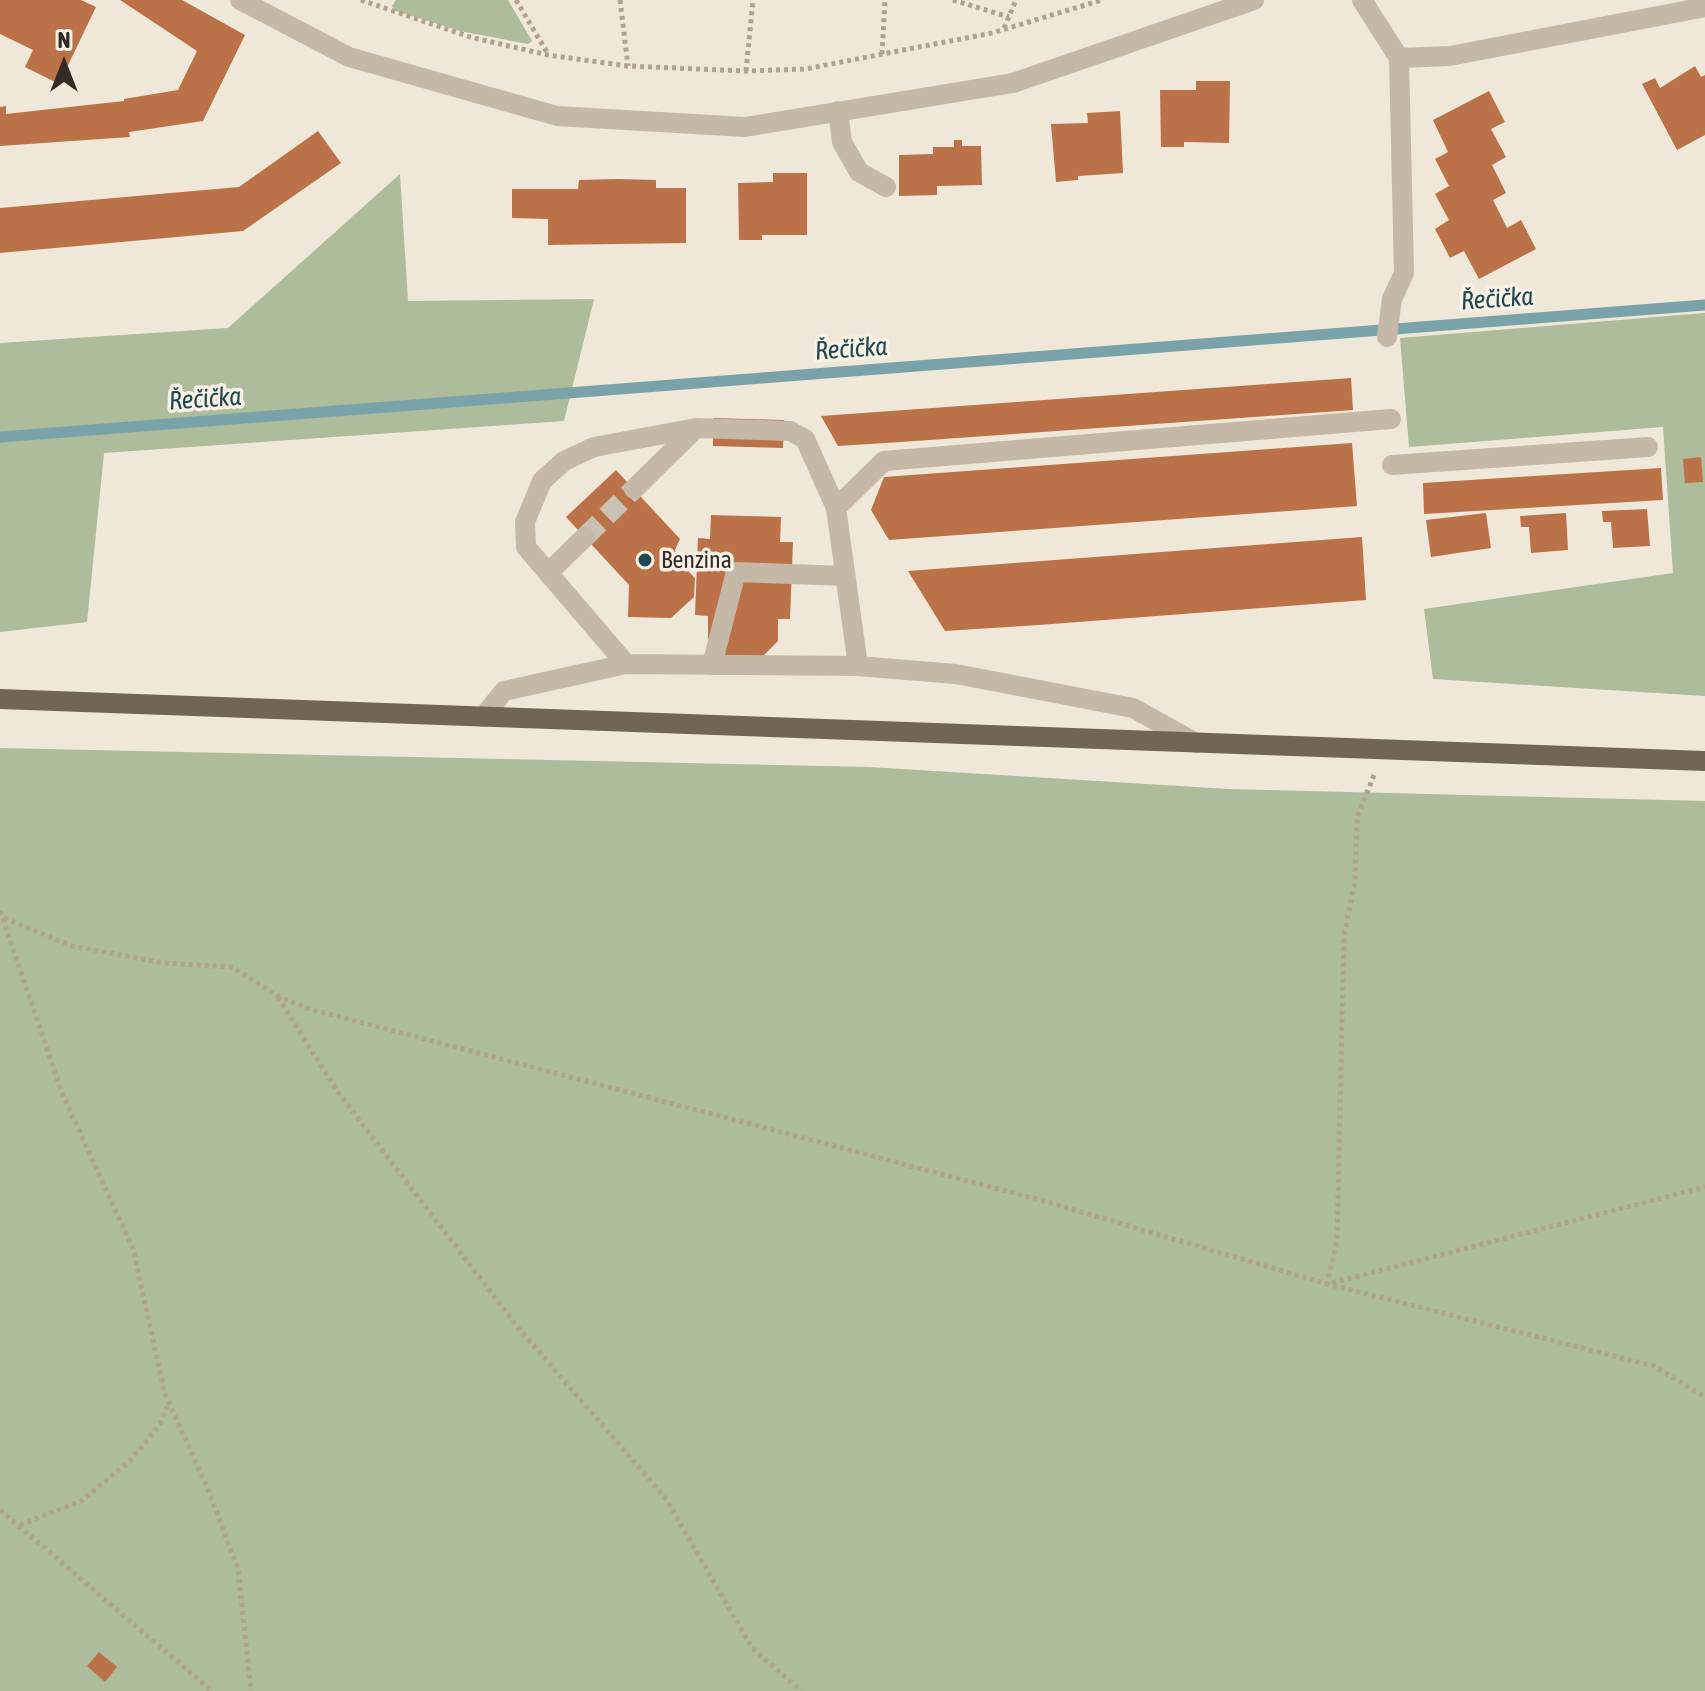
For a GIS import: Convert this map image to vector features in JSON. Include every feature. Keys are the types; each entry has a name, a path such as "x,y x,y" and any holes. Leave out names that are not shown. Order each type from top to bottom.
{"main road":[{"path":"0,699 1705,761"}],"street":[{"path":"240,0 349,57 557,116 745,127 1013,83 1254,0"},
{"path":"1362,0 1399,58 1404,273 1392,299 1387,337"},
{"path":"1399,58 1450,56 1705,7"},
{"path":"838,111 842,142 859,172 886,187"},
{"path":"836,508 884,461 1391,419"},
{"path":"634,489 696,428"},
{"path":"626,664 526,547 525,522 542,481 564,461 594,447 696,428 790,431 805,439 836,508 858,666"},
{"path":"1392,465 1648,447"},
{"path":"548,573 585,537"},
{"path":"712,665 736,572 845,576"},
{"path":"483,717 504,691 626,664 858,666 956,674 1133,708 1196,743"}],"path":[{"path":"516,0 548,55"},
{"path":"620,0 628,66"},
{"path":"746,71 753,0"},
{"path":"882,54 885,0"},
{"path":"953,0 1009,17"},
{"path":"1003,29 1016,0"},
{"path":"367,1 470,37 548,55 628,66 746,71 805,69 882,54 1003,29 1102,0"},
{"path":"1327,1284 1337,1240 1344,935 1355,882 1357,817 1372,786 1379,750"},
{"path":"0,911 62,1093 133,1249 169,1402 208,1489 238,1569 251,1691"},
{"path":"4,918 72,946 163,963 232,967 278,996 306,1008 1037,1199 1327,1284 1654,1366 1705,1397"},
{"path":"278,996 337,1091 507,1313 666,1499 752,1648 801,1691"},
{"path":"1327,1284 1705,1187"},
{"path":"19,1525 81,1501 131,1460 160,1424 169,1402"},
{"path":"0,1510 212,1691"}],"green space":[{"path":"396,0 508,0 532,41 528,44 460,31 396,11 392,6"},
{"path":"400,174 408,301 594,299 564,421 104,453 87,622 0,632 0,343 228,328"},
{"path":"1705,313 1705,696 1433,679 1424,609 1673,573 1663,427 1409,447 1400,338"},
{"path":"0,748 869,767 1228,789 1705,801 1705,1691 0,1691"}],"building":[{"path":"0,0 81,0 96,7 59,84 25,67 33,50 0,34"},
{"path":"120,0 182,0 245,35 203,121 129,132 130,137 0,146 0,107 6,106 6,114 124,101 178,90 197,51"},
{"path":"1695,66 1701,77 1705,75 1705,135 1677,150 1642,84 1655,78 1660,88"},
{"path":"1196,81 1230,81 1229,143 1184,142 1184,147 1161,147 1160,90 1196,90"},
{"path":"1489,91 1505,122 1491,129 1506,157 1492,165 1506,193 1493,200 1507,228 1521,220 1536,249 1479,279 1464,251 1450,258 1435,229 1449,220 1435,194 1449,186 1435,159 1448,152 1433,120"},
{"path":"1120,111 1123,173 1078,176 1078,180 1056,182 1051,124 1088,123 1087,113"},
{"path":"318,131 341,163 243,231 0,253 0,208 239,187"},
{"path":"954,140 962,140 962,146 981,146 982,185 937,186 937,195 899,196 899,155 933,154 933,147 954,147"},
{"path":"773,173 807,173 807,235 762,235 762,240 739,240 738,183 773,182"},
{"path":"579,180 656,180 656,188 686,188 686,243 548,245 548,219 512,218 512,189 578,189"},
{"path":"1351,378 1353,410 838,446 821,416"},
{"path":"713,418 784,420 783,448 713,446"},
{"path":"1352,443 1357,506 889,540 871,510 884,477"},
{"path":"1701,457 1703,482 1685,483 1683,459"},
{"path":"1661,468 1663,500 1424,514 1423,483"},
{"path":"616,470 680,539 675,550 679,562 695,578 694,597 671,618 628,617 629,585 566,517"},
{"path":"1647,509 1650,546 1613,548 1611,522 1603,522 1602,511"},
{"path":"1486,513 1491,548 1431,557 1426,520"},
{"path":"1566,513 1568,550 1531,553 1529,527 1521,527 1520,516"},
{"path":"711,515 781,517 780,542 793,542 790,619 778,619 778,641 744,675 708,639 708,616 695,615 698,538 710,539"},
{"path":"1362,537 1366,600 1039,625 945,631 908,571"},
{"path":"99,1652 117,1667 105,1682 87,1666"}],"waterway":[{"name":"Řečička","path":"0,437 1705,305"}],"tunnel":[{"path":"585,537 634,489"}],"place":[{"name":"Benzina","path":"645,560"}]}
